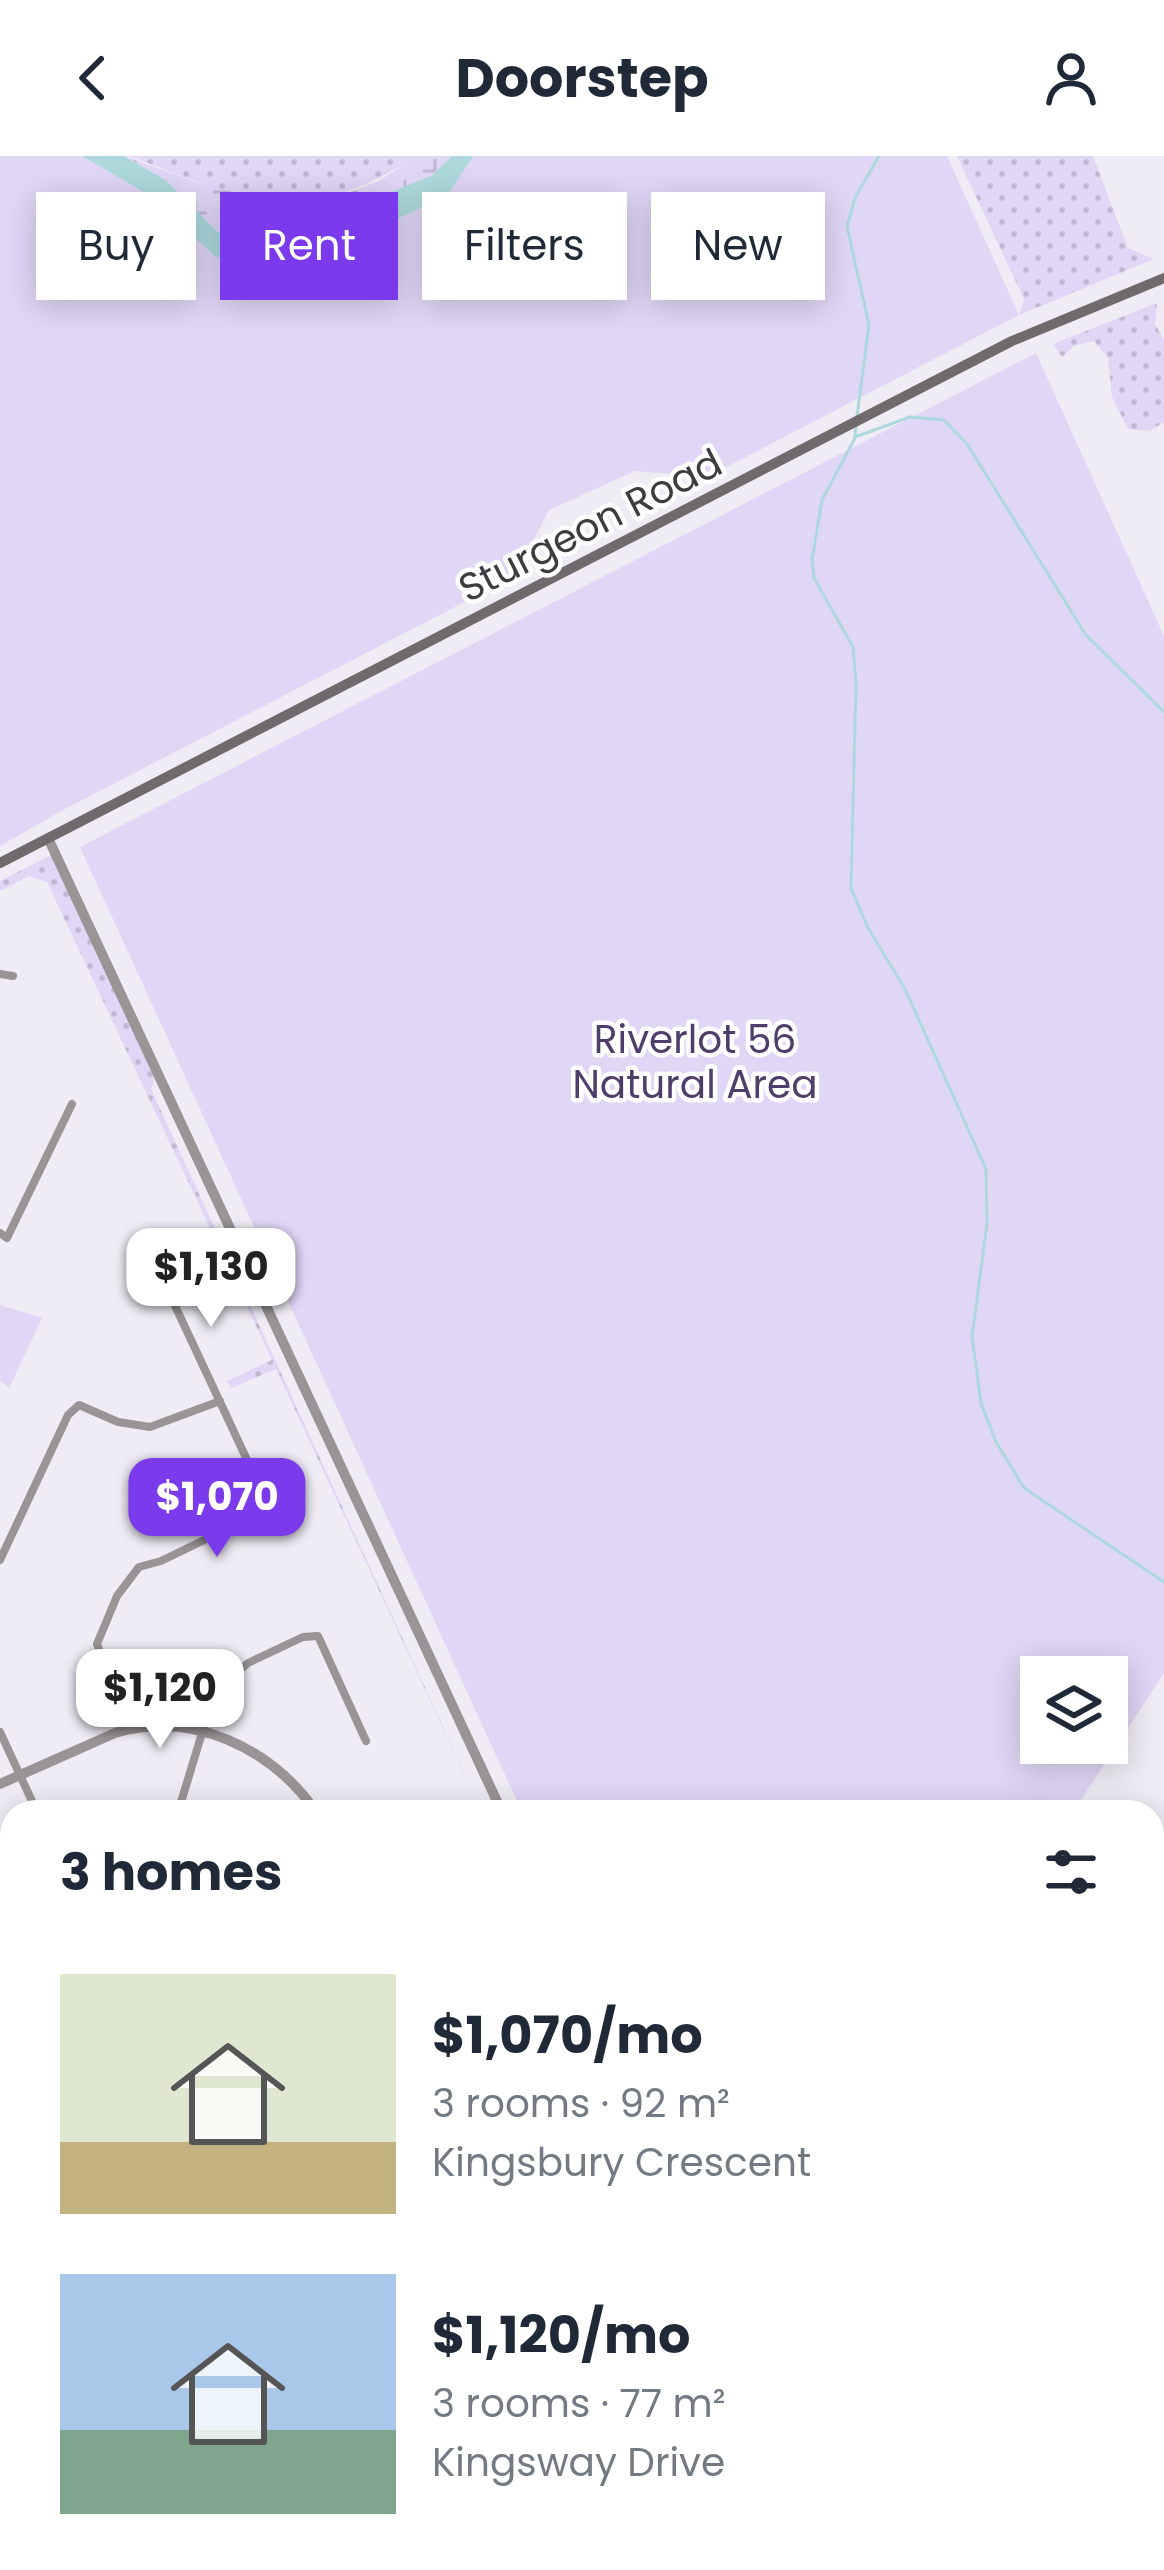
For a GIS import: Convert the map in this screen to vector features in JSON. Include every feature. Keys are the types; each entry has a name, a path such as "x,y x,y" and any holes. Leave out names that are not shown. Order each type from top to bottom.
{"main road":[{"name":"Sturgeon Road","path":"0,863 1012,341 1164,278"}],"street":[{"path":"48,838 496,1800"},
{"path":"0,974 14,976"},
{"path":"0,1233 7,1238 72,1104"},
{"path":"130,1729 97,1644 117,1596 139,1567 161,1562 266,1510 263,1494 163,1280"},
{"path":"0,1560 68,1415 79,1405 118,1422 150,1427 220,1401"},
{"path":"182,1800 219,1691 240,1668 303,1637 318,1636 366,1741"},
{"path":"0,1784 130,1729 202,1731 262,1756 307,1800"},
{"path":"0,1732 31,1800"}],"green space":[{"path":"0,156 84,156 159,192 36,192 36,300 196,300 196,218 220,238 220,300 398,300 398,206 429,188 456,156 947,156 1019,315 707,477 635,471 549,510 515,576 0,846"},
{"path":"124,156 233,192 220,192 220,234 196,210 196,192 177,192"},
{"path":"129,156 416,156 343,192 231,192"},
{"path":"416,156 452,156 431,176 395,192 350,192 379,181"},
{"path":"957,156 1093,156 1128,248 1154,259 1019,315 1024,299"},
{"path":"1157,303 1155,324 1164,340 1164,422 1149,431 1128,429 1112,397 1108,358 1094,341 1074,346 1062,357 1053,344"},
{"name":"Riverlot 56 Natural Area","path":"1036,353 1164,636 1164,1673 1128,1728 1128,1656 1020,1656 1020,1764 1104,1764 1081,1800 517,1800 80,847"},
{"path":"53,854 155,1078 151,1089 477,1800 276,1369 231,1388 227,1381 272,1360 47,882 29,876 0,891 0,881"},
{"path":"0,1305 42,1318 9,1388 0,1380"}],"water":[{"path":"82,156 124,156 177,192 142,191"},
{"path":"452,156 473,156 450,192 422,192 422,207 398,218 398,192 391,192 431,176"},
{"path":"196,210 220,234 220,258 196,239"}],"waterway":[{"path":"857,416 869,325 847,226 855,198 879,156"},
{"path":"855,437 910,417 944,420 967,444 1086,635 1164,712"},
{"path":"856,426 855,438 822,500 812,560 814,578 853,647 851,888 868,928 905,989 986,1169 987,1224 972,1337 981,1403 996,1442 1024,1488 1164,1582"}]}
